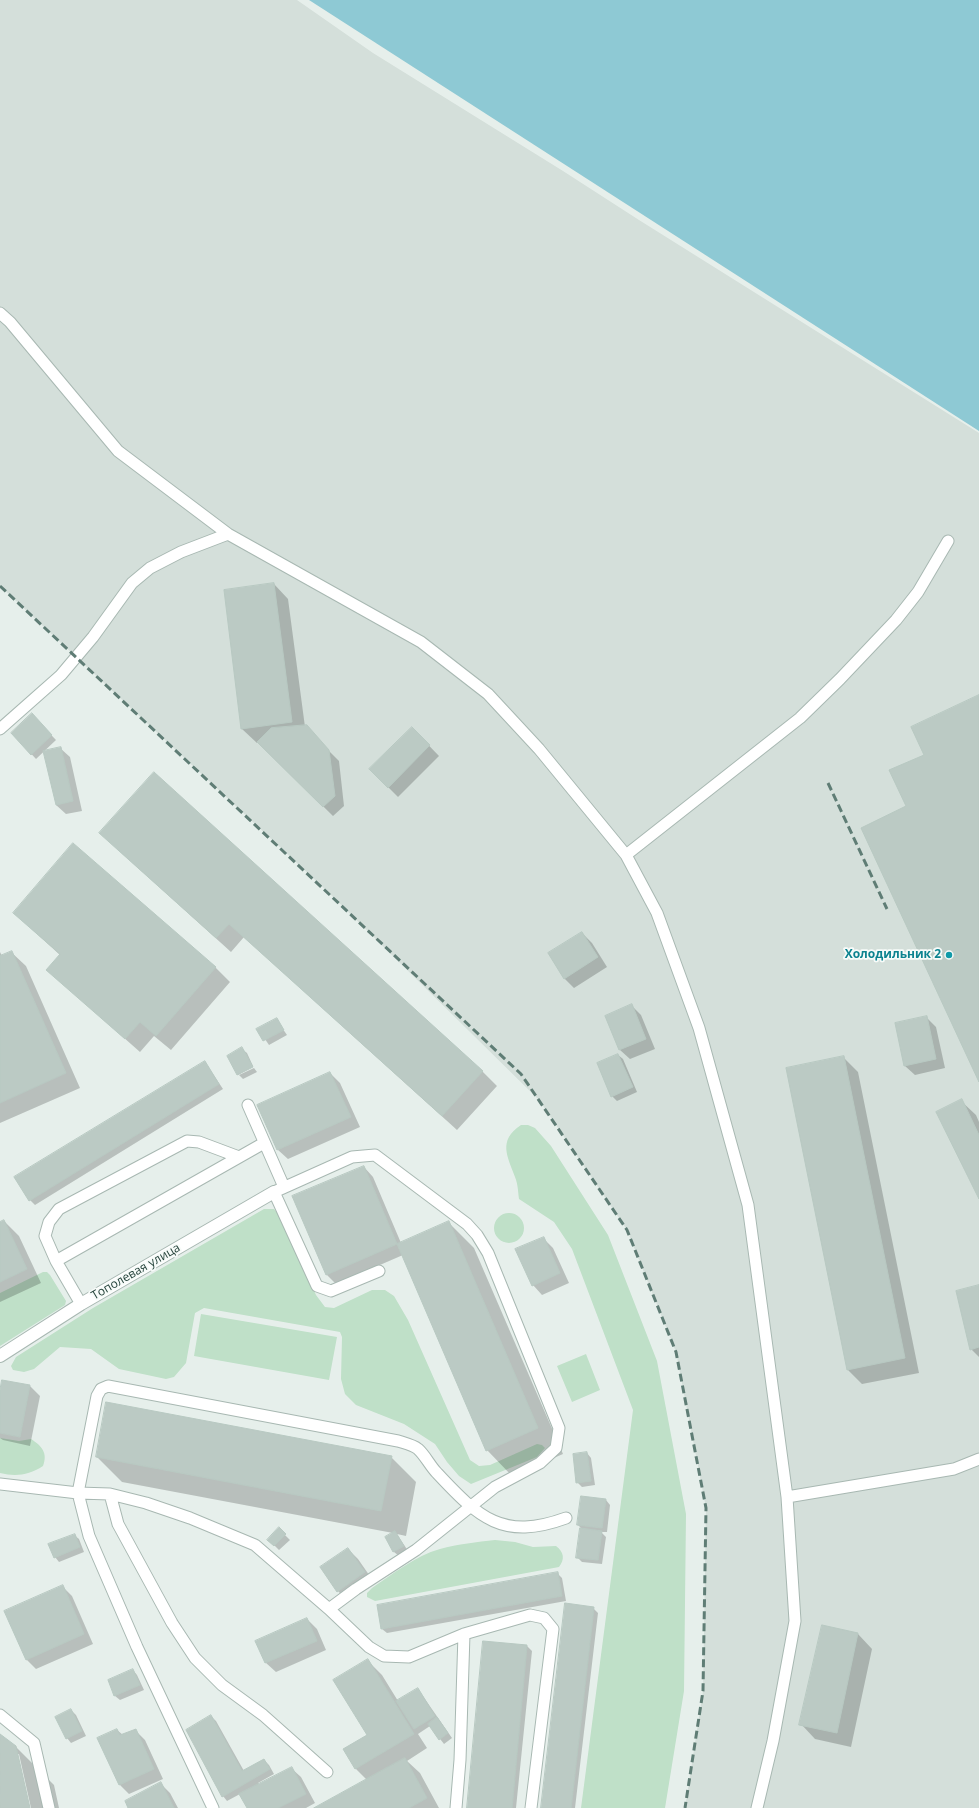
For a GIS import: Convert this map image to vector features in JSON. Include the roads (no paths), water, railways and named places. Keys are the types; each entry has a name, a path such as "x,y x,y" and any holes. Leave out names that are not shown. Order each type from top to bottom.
{"street":[{"name":"Тополевая улица","path":"0,1356 81,1304 279,1190"}],"lane":[{"path":"0,313 10,322 118,451 228,534 421,642 488,694 539,749 626,855 657,913 699,1028 748,1204 787,1497 795,1620 773,1741 757,1808"},
{"path":"0,730 61,675 93,637 132,583 150,568 181,552 228,534"},
{"path":"626,855 800,718 840,679 896,620 918,592 948,541"},
{"path":"248,1105 264,1143 279,1190 318,1286 331,1291 379,1271"},
{"path":"81,1304 56,1261 45,1236 50,1222 59,1209 187,1142 199,1142 239,1157"},
{"path":"56,1261 264,1143"},
{"path":"279,1190 352,1157 375,1155 467,1224 477,1235 488,1253 559,1428 556,1448 540,1463 495,1487 416,1550 356,1589 330,1609"},
{"path":"213,1808 137,1647 89,1536 78,1493 97,1396 101,1389 108,1386 398,1441 418,1449 436,1472 470,1507 483,1517 494,1522 517,1528 537,1526 566,1518"},
{"path":"787,1497 954,1469 979,1459"},
{"path":"0,1484 78,1493 110,1494 146,1503 190,1518 255,1545 330,1609 369,1647 384,1656 409,1657 464,1634 530,1615 544,1618 553,1629 531,1808"},
{"path":"110,1494 118,1524 172,1623 195,1658 222,1685 263,1715 327,1772"},
{"path":"456,1808 460,1760 464,1634"},
{"path":"0,1715 34,1743 49,1808"}],"water":[{"path":"309,0 979,0 979,431"}],"railway":[{"path":"0,586 521,1074 627,1230 676,1352 706,1508 703,1691 685,1808"},
{"path":"828,783 887,909"}],"place":[{"name":"Холодильник 2","path":"949,955"}]}
